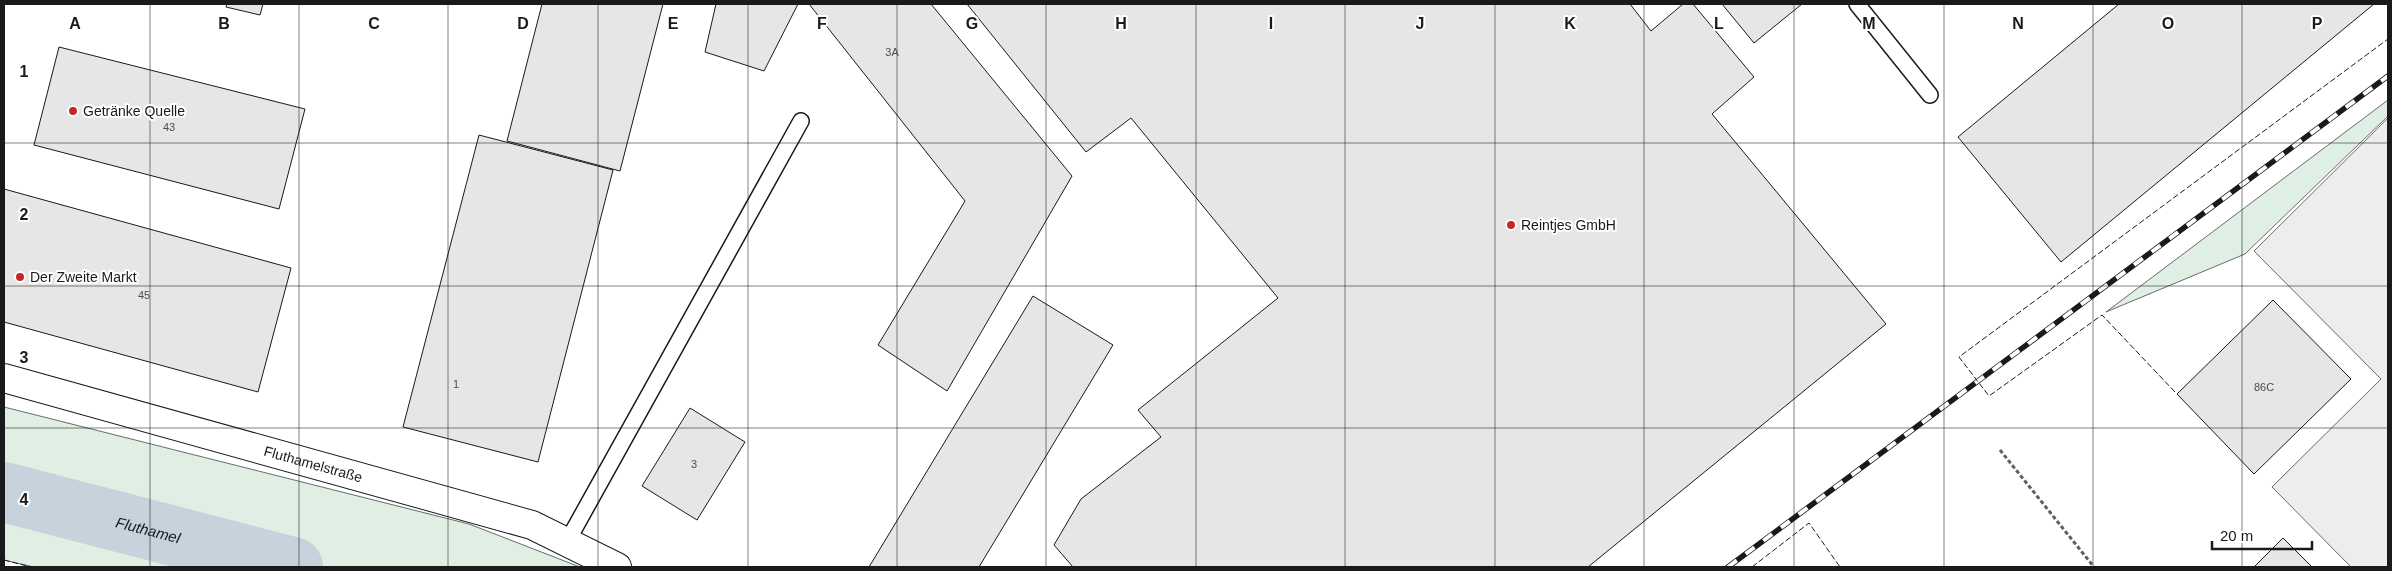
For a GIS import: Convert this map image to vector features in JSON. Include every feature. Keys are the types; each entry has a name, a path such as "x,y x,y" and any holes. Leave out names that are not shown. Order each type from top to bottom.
{"main road":[{"name":"Fluthamelstraße","path":"4,378 532,525 617,567"}],"lane":[{"path":"1857,4 1930,95"},
{"path":"567,542 801,121"}],"path":[{"path":"2000,450 2094,567"}],"green space":[{"path":"2388,100 2388,116 2245,254 2106,312"},
{"path":"4,407 469,524 580,567 34,567 4,560"}],"shaded area":[{"path":"2388,118 2388,567 2351,567 2272,487 2381,379 2254,251"}],"building":[{"path":"227,4 263,4 260,15 226,7"},
{"path":"542,4 663,4 620,171 507,141"},
{"path":"716,4 798,4 764,71 705,52"},
{"path":"809,4 931,4 1072,176 947,391 878,345 965,201"},
{"name":"Reintjes GmbH","path":"967,4 1630,4 1651,31 1683,4 1693,4 1754,77 1712,114 1886,324 1588,567 1073,567 1054,545 1081,499 1161,437 1138,410 1278,298 1131,118 1086,152"},
{"path":"1722,4 1802,4 1754,43"},
{"path":"2119,4 2374,4 2061,262 1958,137"},
{"path":"59,47 305,109 279,209 34,145"},
{"path":"479,135 613,170 538,462 403,427"},
{"path":"4,189 291,268 258,392 4,322"},
{"path":"1033,296 1113,345 979,567 869,567"},
{"path":"2273,300 2351,379 2254,474 2177,394"},
{"path":"690,408 745,442 697,520 642,486"},
{"path":"2283,538 2312,567 2254,567"}],"waterway":[{"name":"Fluthamel","path":"4,492 293,567"}],"railway":[{"path":"1728,567 2388,76"}],"fence":[{"path":"2175,392 2102,315 1989,396 1959,357 2388,39"},
{"path":"1752,567 1809,523 1840,567"},
{"path":"4,560 31,567"}],"place":[{"name":"Getränke Quelle","path":"73,111"},
{"name":"Reintjes GmbH","path":"1511,225"},
{"name":"Der Zweite Markt","path":"20,277"}]}
